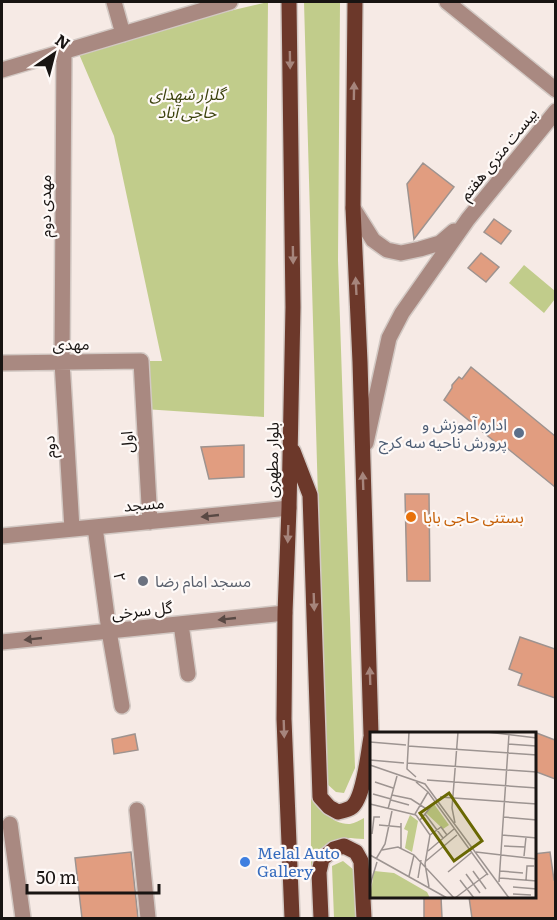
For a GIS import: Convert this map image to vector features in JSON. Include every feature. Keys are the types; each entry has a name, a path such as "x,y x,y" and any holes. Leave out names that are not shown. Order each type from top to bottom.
{"main road":[{"name":"بلوار مطهری","path":"289,2 294,307 284,719 292,918"},
{"path":"355,2 353,208 371,732"},
{"path":"290,442 310,495 320,797 329,807 338,812 351,809 357,801 364,781 370,742"},
{"path":"321,918 319,872 322,859 334,849 344,846 356,852 361,861 364,918"},
{"path":"371,899 371,918"}],"street":[{"path":"114,2 123,34"},
{"path":"2,70 230,2"},
{"path":"447,2 555,90"},
{"name":"مهدی دوم","path":"62,362 64,51"},
{"name":"بیست متری هفتم","path":"468,219 555,111"},
{"path":"353,208 374,240 387,250 401,252 440,243 468,219"},
{"path":"363,457 389,338 402,313 468,219"},
{"name":"مهدی","path":"2,363 141,361"},
{"name":"اول","path":"141,361 150,522"},
{"name":"دوم","path":"62,362 72,529"},
{"name":"مسجد","path":"2,536 289,508"},
{"name":"۲","path":"95,527 109,632 122,706"},
{"name":"گل سرخی","path":"2,642 285,613"},
{"path":"181,624 188,674"},
{"path":"137,810 148,918"},
{"path":"9,824 23,918"}],"green space":[{"name":"گلزار شهدای حاجی آباد","path":"268,2 264,417 144,409 141,361 162,361 114,136 76,47"},
{"path":"304,2 340,2 338,260 355,768 344,793 336,792 326,783"},
{"path":"524,265 555,291 555,299 544,313 509,283"},
{"path":"311,798 328,816 338,822 350,824 364,818 364,839 343,838 331,843 315,858 311,867"},
{"path":"343,861 354,870 360,918 334,918 332,866"}],"building":[{"path":"423,163 454,187 414,239 407,184"},
{"path":"494,219 511,231 501,244 484,232"},
{"path":"481,253 499,267 486,282 468,268"},
{"path":"471,367 555,436 555,487 444,400 452,385 459,377 462,379"},
{"path":"244,445 244,477 209,479 201,447"},
{"path":"405,494 429,494 430,581 407,581"},
{"path":"520,637 555,649 555,698 518,685 522,674 509,669"},
{"path":"536,733 555,740 555,779 536,772"},
{"path":"135,734 138,750 114,754 112,739"},
{"path":"131,852 138,918 82,918 75,858"},
{"path":"550,852 555,880 555,918 472,918 469,899 536,899 536,854"},
{"path":"424,899 441,899 442,918 424,918"}],"place":[{"name":"اداره آموزش و پرورش ناحیه سه کرج","path":"519,433"},
{"name":"بستنی حاجی بابا","path":"411,517"},
{"name":"مسجد امام رضا","path":"143,581"},
{"name":"Melal Auto Gallery","path":"245,862"}]}
